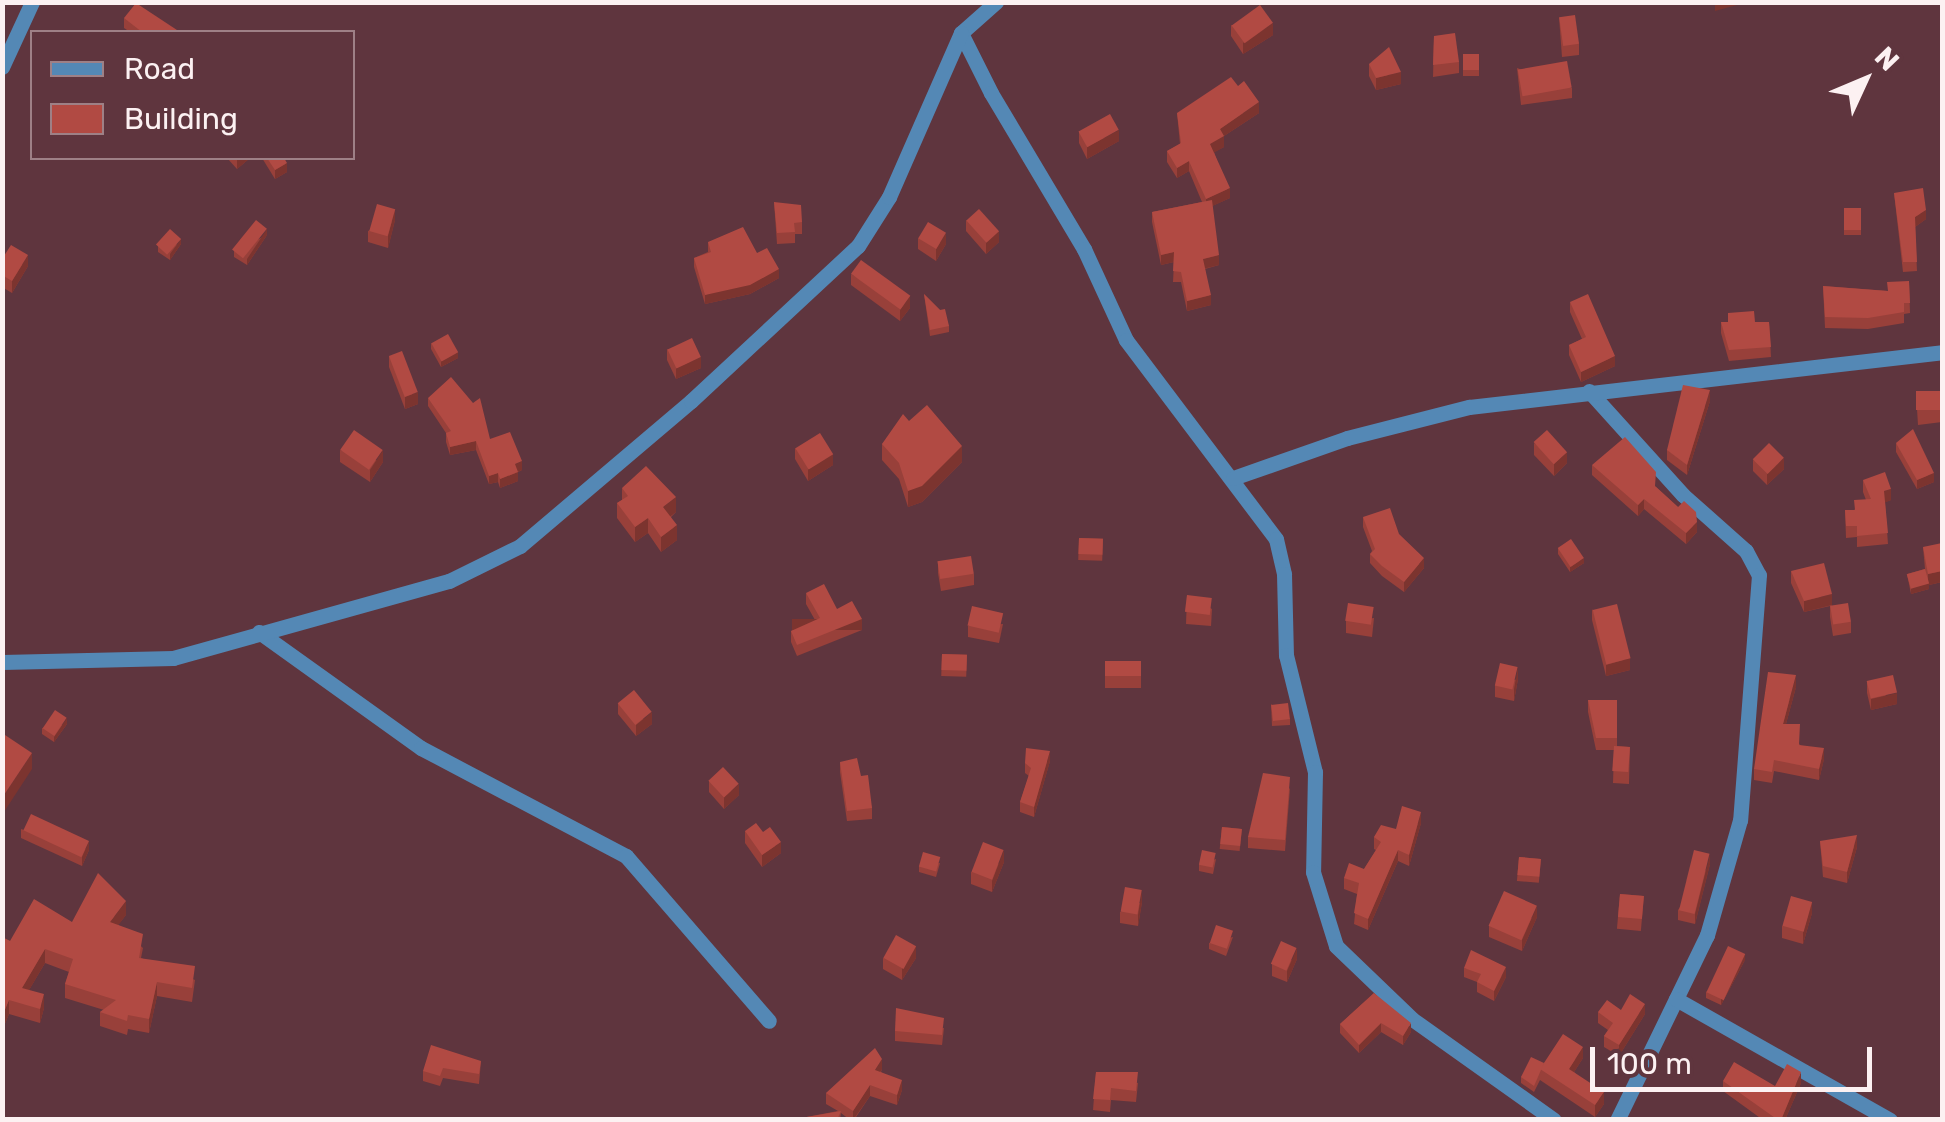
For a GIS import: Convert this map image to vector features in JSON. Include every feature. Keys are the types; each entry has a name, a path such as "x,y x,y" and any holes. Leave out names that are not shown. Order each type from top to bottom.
{"street":[{"path":"2,67 32,2"},
{"path":"2,662 154,660 449,581 495,562 678,412 874,224 961,33 996,2"},
{"path":"961,33 1084,249 1126,340 1234,478 1276,539 1284,574 1286,655 1315,772 1314,872 1336,946 1412,1019 1554,1120"},
{"path":"1234,478 1347,438 1469,407 1942,352"},
{"path":"1590,392 1683,495 1746,551 1759,574 1740,820 1708,935 1617,1120"},
{"path":"259,632 420,748 626,856 769,1021"},
{"path":"1676,999 1890,1120"},
{"path":"1524,1120 1540,1109"}],"building":[{"path":"136,3 177,30 139,30 124,18"},
{"path":"1260,5 1273,23 1245,43 1232,26"},
{"path":"1575,15 1579,44 1563,46 1559,17"},
{"path":"1455,33 1459,62 1433,65 1434,36"},
{"path":"1389,47 1401,72 1376,78 1369,64"},
{"path":"1463,54 1479,54 1479,70 1463,70"},
{"path":"1567,61 1572,88 1522,96 1518,70"},
{"path":"1231,77 1238,86 1244,81 1259,102 1220,129 1224,136 1210,144 1230,188 1206,199 1189,161 1177,168 1167,151 1181,143 1177,113"},
{"path":"1110,114 1119,130 1087,147 1079,131"},
{"path":"268,160 285,160 287,163 275,170"},
{"path":"1923,188 1926,210 1915,217 1917,262 1903,262 1894,193"},
{"path":"1212,200 1219,255 1203,259 1211,295 1187,301 1181,272 1173,271 1174,252 1161,255 1152,212"},
{"path":"774,202 801,205 802,222 794,223 795,232 777,233"},
{"path":"377,204 395,209 388,236 369,231"},
{"path":"1844,208 1861,208 1861,230 1844,230"},
{"path":"979,209 999,231 986,243 966,220"},
{"path":"256,220 267,229 243,258 232,250"},
{"path":"928,222 946,233 936,249 918,238"},
{"path":"743,227 757,253 767,248 779,269 750,285 705,295 694,258 711,252 708,242"},
{"path":"170,229 181,239 167,255 156,245"},
{"path":"11,245 28,255 12,281 2,275 2,259"},
{"path":"861,260 910,296 900,310 851,274"},
{"path":"1909,281 1910,303 1904,303 1904,312 1868,318 1825,317 1823,286 1888,291 1887,282"},
{"path":"924,294 940,310 945,309 949,326 930,330"},
{"path":"1588,294 1615,356 1581,372 1569,345 1586,337 1570,302"},
{"path":"1754,311 1755,322 1769,322 1771,347 1729,350 1721,322 1728,322 1728,313"},
{"path":"448,334 458,352 442,362 431,343"},
{"path":"692,338 701,357 676,368 668,349"},
{"path":"402,351 418,392 405,397 389,356"},
{"path":"451,377 473,403 480,398 490,439 510,432 522,461 515,464 518,472 500,479 498,473 489,476 476,441 450,447 446,433 451,431 428,398"},
{"path":"1683,385 1710,390 1687,465 1667,450"},
{"path":"1916,391 1942,391 1942,410 1916,410"},
{"path":"927,405 962,446 922,486 908,491 899,463 882,444 903,414 909,421"},
{"path":"1913,429 1934,473 1917,480 1896,443"},
{"path":"354,430 383,450 369,470 340,450"},
{"path":"1547,430 1567,452 1554,464 1534,442"},
{"path":"820,433 833,454 809,470 795,448"},
{"path":"1625,437 1656,472 1655,486 1678,507 1684,501 1696,512 1697,522 1686,533 1644,499 1638,505 1592,465"},
{"path":"1769,443 1784,458 1768,474 1753,459"},
{"path":"646,466 676,497 663,507 677,525 661,537 648,518 635,527 617,503 628,496 622,488"},
{"path":"1885,472 1891,489 1884,491 1888,533 1857,536 1857,526 1846,526 1845,510 1855,510 1854,500 1871,499 1863,480"},
{"path":"1390,508 1399,534 1424,558 1404,582 1370,554 1375,549 1363,517"},
{"path":"1079,538 1103,539 1102,555 1078,554"},
{"path":"1571,539 1584,558 1571,567 1558,548"},
{"path":"1942,543 1942,571 1928,574 1923,547"},
{"path":"971,556 974,574 940,579 937,561"},
{"path":"1824,563 1832,594 1804,601 1791,571"},
{"path":"1925,569 1929,583 1911,589 1907,574"},
{"path":"824,584 837,609 852,601 862,619 797,645 791,631 820,618 806,593"},
{"path":"1187,595 1212,598 1210,615 1185,612"},
{"path":"1348,603 1374,607 1371,625 1345,621"},
{"path":"1848,603 1851,622 1833,625 1830,606"},
{"path":"1617,604 1631,658 1606,664 1593,610"},
{"path":"972,606 1003,613 999,633 968,625"},
{"path":"942,654 967,655 966,671 941,670"},
{"path":"1105,661 1141,661 1141,676 1105,676"},
{"path":"1500,663 1518,667 1512,689 1495,685"},
{"path":"1768,672 1796,675 1783,724 1800,724 1799,745 1824,748 1819,769 1774,760 1772,772 1754,769"},
{"path":"1893,675 1897,693 1871,699 1867,681"},
{"path":"634,690 652,712 635,725 618,703"},
{"path":"1588,700 1617,700 1617,738 1596,738"},
{"path":"1288,703 1290,719 1273,721 1271,705"},
{"path":"55,710 67,718 54,736 43,728"},
{"path":"2,733 32,753 2,798"},
{"path":"1614,746 1630,747 1628,772 1612,771"},
{"path":"1026,748 1050,751 1034,807 1020,802 1031,768 1025,763"},
{"path":"857,758 861,776 868,775 872,808 847,811 840,762"},
{"path":"723,767 739,784 724,797 708,781"},
{"path":"1263,773 1290,777 1285,840 1248,837"},
{"path":"1402,806 1421,812 1409,855 1398,850 1368,919 1354,913 1359,883 1344,878 1349,863 1364,869 1381,842 1374,837 1381,825 1396,829"},
{"path":"31,814 89,841 81,857 23,830"},
{"path":"756,823 763,832 770,827 781,842 762,855 745,831"},
{"path":"1222,827 1242,829 1240,846 1220,844"},
{"path":"1857,835 1847,872 1823,866 1820,841"},
{"path":"983,842 1004,850 992,880 972,872"},
{"path":"1202,850 1216,853 1213,868 1199,865"},
{"path":"1694,850 1710,854 1695,914 1679,910"},
{"path":"923,852 940,857 936,871 919,866"},
{"path":"1519,857 1541,859 1539,877 1517,875"},
{"path":"98,873 126,901 110,922 143,934 139,958 195,966 192,988 157,982 149,1019 128,1015 127,1021 100,1012 116,1000 65,984 73,959 45,949 22,988 44,994 40,1009 9,1000 2,1011 2,937 10,941 34,899 72,922"},
{"path":"1125,887 1142,890 1137,915 1121,912"},
{"path":"1504,891 1537,906 1521,940 1489,926"},
{"path":"1620,894 1644,896 1642,919 1618,917"},
{"path":"1791,896 1812,902 1804,932 1782,926"},
{"path":"1216,925 1233,931 1227,949 1210,943"},
{"path":"896,935 916,946 904,969 883,958"},
{"path":"1281,941 1297,948 1286,971 1271,964"},
{"path":"1728,946 1745,954 1724,1000 1706,992"},
{"path":"1471,950 1506,967 1494,991 1477,982 1481,974 1464,968"},
{"path":"1374,993 1411,1023 1403,1036 1381,1023 1359,1045 1340,1024"},
{"path":"1630,994 1645,1004 1619,1045 1604,1036 1613,1023 1598,1012 1607,1000 1621,1010"},
{"path":"896,1008 944,1018 942,1035 895,1031"},
{"path":"1563,1034 1583,1047 1569,1069 1604,1092 1595,1105 1540,1069"},
{"path":"431,1045 481,1061 479,1074 443,1068 440,1076 423,1071"},
{"path":"875,1048 882,1059 875,1070 902,1080 897,1095 870,1085 853,1111 826,1093"},
{"path":"1531,1057 1544,1063 1534,1086 1521,1077"},
{"path":"1734,1062 1775,1086 1787,1064 1801,1072 1781,1120 1723,1081"},
{"path":"1096,1072 1138,1072 1136,1091 1111,1088 1110,1100 1093,1099"},
{"path":"841,1111 837,1120 801,1118"}]}
